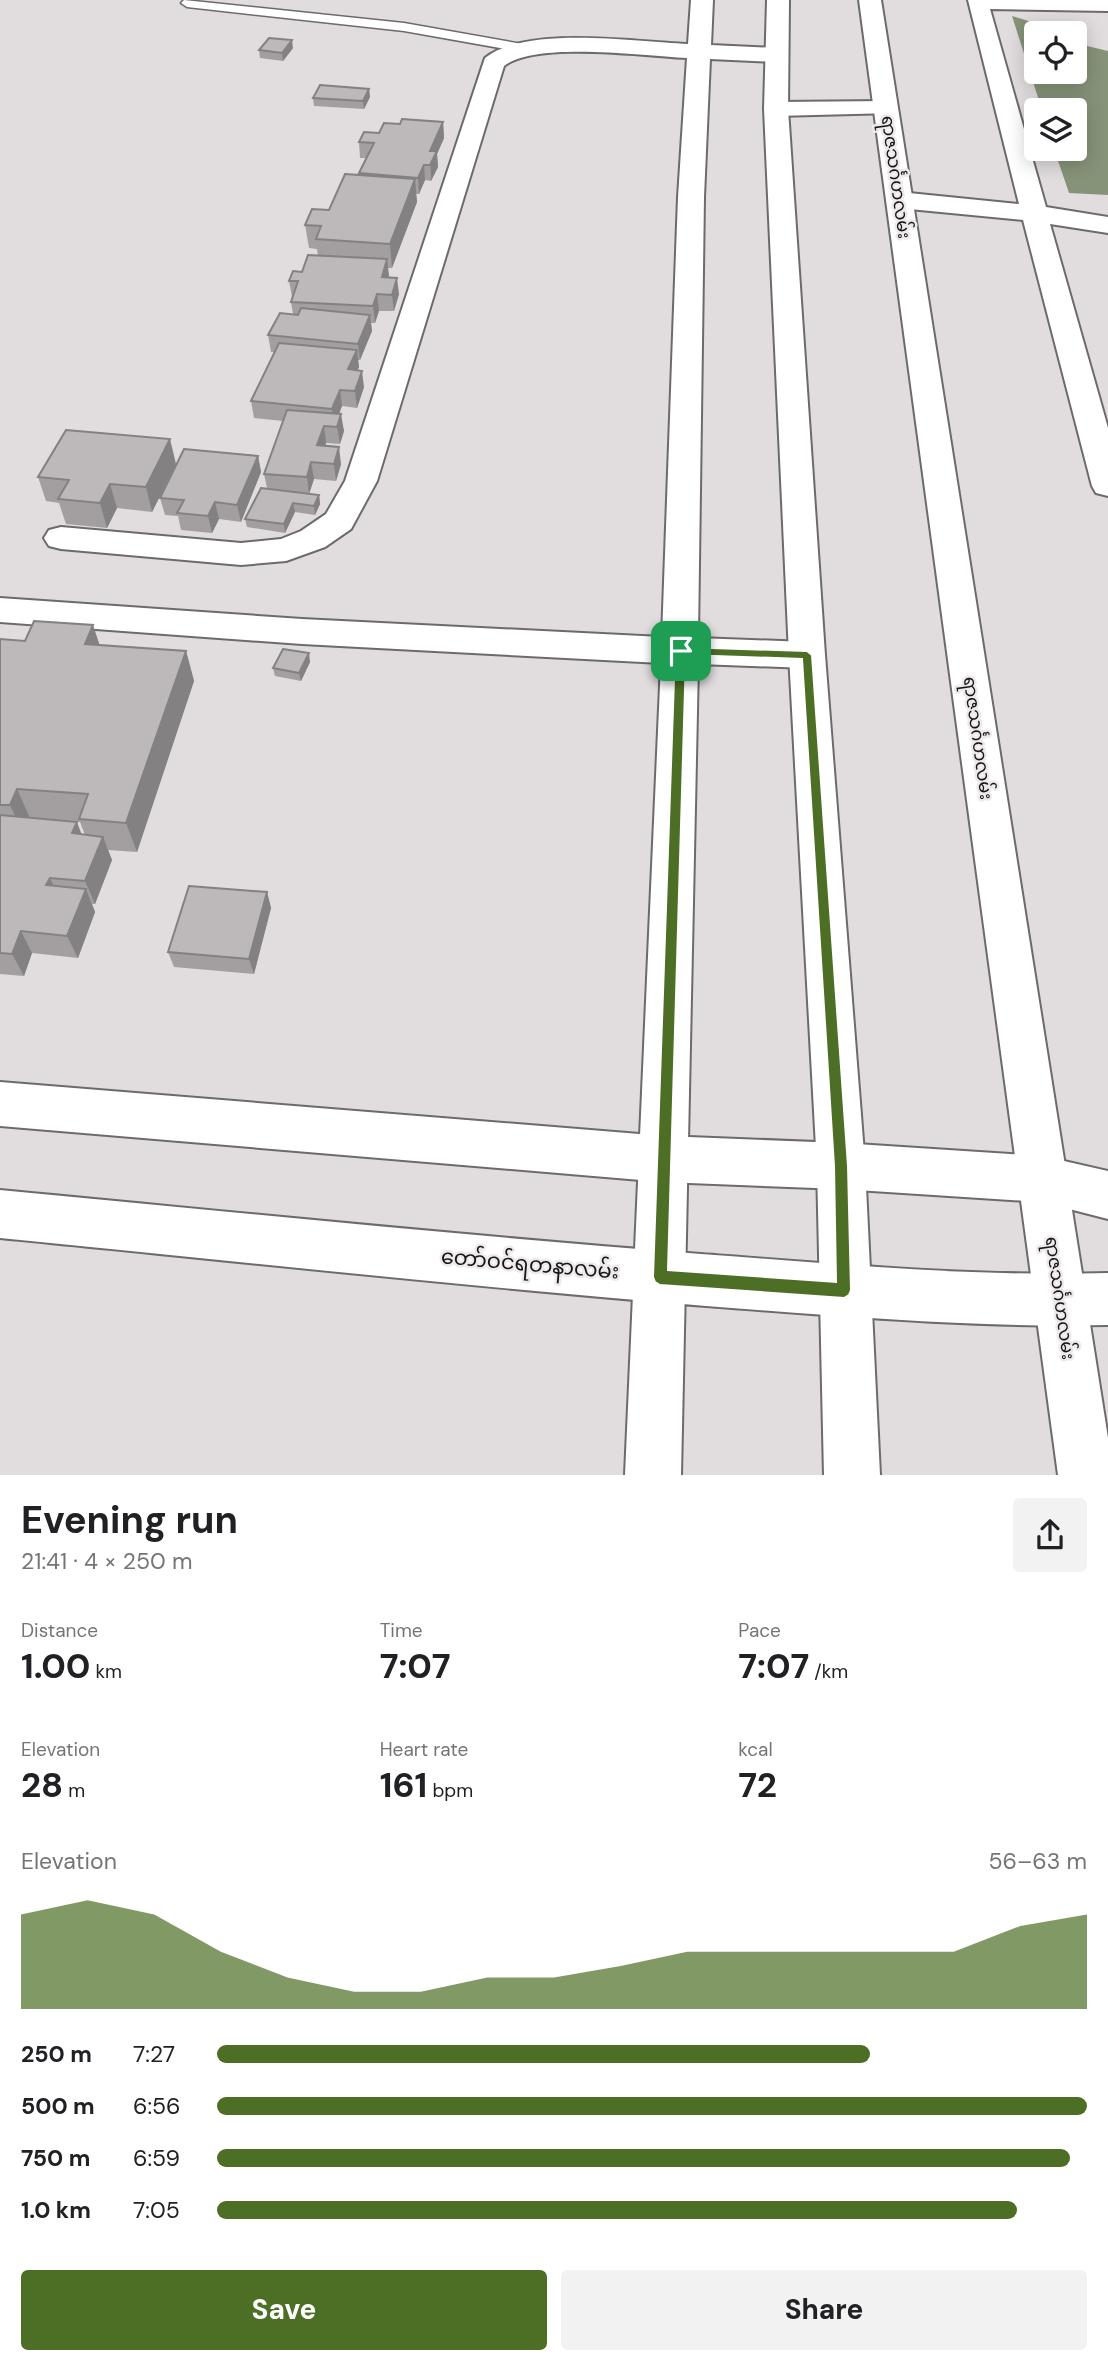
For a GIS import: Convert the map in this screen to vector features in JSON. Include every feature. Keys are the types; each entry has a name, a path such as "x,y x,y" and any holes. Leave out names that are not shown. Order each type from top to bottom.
{"main road":[{"path":"653,1475 681,651 691,197 702,0"},
{"path":"778,0 776,109 807,655 841,1166 852,1475"},
{"name":"ရာဇသင်္ဂဟလမ်း","path":"870,0 1042,1179 1085,1300 1086,1475"},
{"path":"1108,5 977,1 1032,213 1108,486"},
{"path":"61,538 241,554 286,550 313,539 339,521 361,481 494,63 504,53 549,45 777,55"},
{"path":"776,109 886,108"},
{"path":"899,200 1032,213 1108,225"},
{"path":"0,610 128,620 681,651 807,655"},
{"path":"0,1104 664,1159 841,1166 1042,1179 1108,1195"},
{"name":"တော်ဝင်ရတနာလမ်း","path":"0,1214 660,1277 844,1290 1085,1300"}],"lane":[{"path":"187,4 404,27 523,48"}],"shaded area":[{"path":"1012,16 1029,21 1024,21 1024,54"},
{"path":"1087,46 1108,51 1108,195 1069,193 1058,161 1087,161 1087,98 1038,98 1034,84 1087,84"}],"building":[{"path":"269,38 292,40 282,53 259,50"},
{"path":"320,85 369,89 363,101 313,98"},
{"path":"402,119 443,122 430,151 437,151 430,165 424,165 418,178 359,173 374,143 359,142 364,132 379,133 384,123 400,124"},
{"path":"345,174 415,179 390,244 316,239 321,226 305,225 312,209 329,210"},
{"path":"308,255 387,259 382,277 397,278 392,295 377,294 373,306 291,302 298,281 289,281 293,271 302,272"},
{"path":"301,308 370,315 358,344 268,335 280,313 298,315"},
{"path":"279,343 357,350 348,369 362,371 355,391 340,390 332,409 251,401"},
{"path":"287,410 341,414 337,427 324,426 317,445 339,447 334,464 311,462 307,477 264,474"},
{"path":"66,430 170,439 146,487 110,484 100,503 58,499 69,480 38,477"},
{"path":"184,449 258,456 237,505 215,502 208,516 177,513 184,500 160,498"},
{"path":"261,488 319,495 314,506 293,503 284,524 245,519"},
{"path":"34,621 93,625 85,644 186,651 126,823 79,819 88,794 17,789 10,805 0,805 0,639 25,641"},
{"path":"283,649 309,653 299,673 273,668"},
{"path":"0,815 77,822 72,833 103,837 85,881 50,878 46,885 86,889 67,936 21,931 12,954 0,953"},
{"path":"189,886 267,892 249,959 168,952"}],"route":[{"path":"681,651 807,655 841,1166 844,1290 660,1277 681,651"}]}
